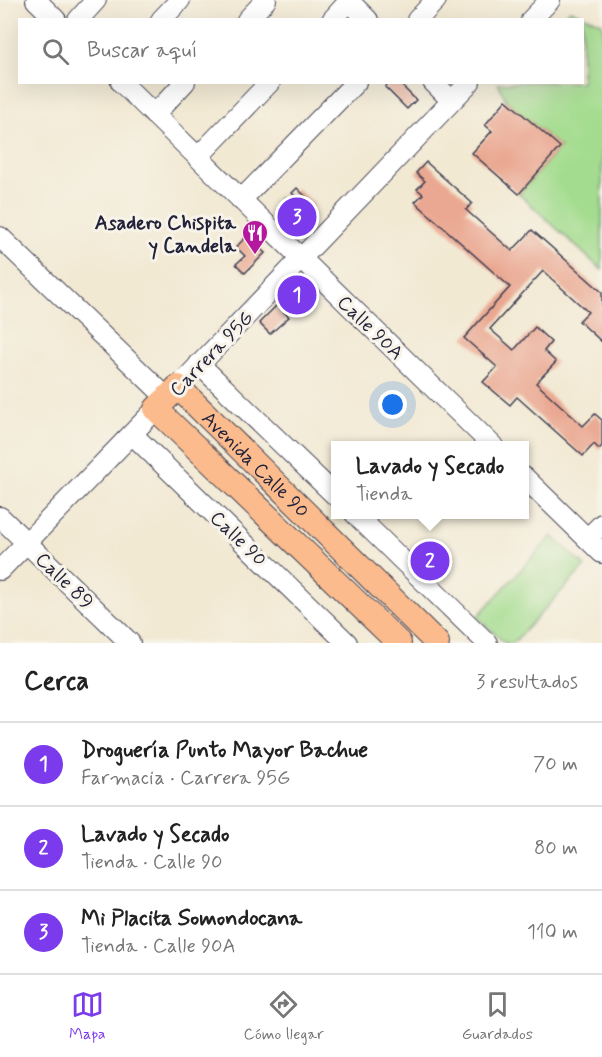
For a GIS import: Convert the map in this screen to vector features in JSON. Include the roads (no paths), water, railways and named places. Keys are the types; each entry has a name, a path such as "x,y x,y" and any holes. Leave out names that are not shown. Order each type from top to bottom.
{"main road":[{"name":"Avenida Calle 90","path":"167,398 399,643"},
{"name":"Avenida Calle 90","path":"167,398 436,643"}],"street":[{"path":"36,0 54,18"},
{"path":"80,18 96,0"},
{"path":"163,18 180,0"},
{"path":"249,18 266,0"},
{"path":"334,18 349,0 366,18"},
{"path":"419,18 436,0"},
{"path":"533,18 550,0"},
{"name":"Calle 90A","path":"123,84 488,441"},
{"path":"154,115 183,84"},
{"path":"198,157 268,84"},
{"path":"241,200 354,84"},
{"path":"435,84 452,101"},
{"name":"Carrera 95G","path":"0,570 468,84"},
{"path":"0,237 167,398"},
{"path":"199,364 331,491"},
{"name":"Calle 90","path":"132,434 346,643"},
{"path":"529,481 602,552"},
{"name":"Calle 89","path":"0,517 130,643"},
{"path":"360,519 487,643"},
{"path":"588,538 602,524"}],"place":[{"name":"Mi Placita Somondocana","path":"297,217"},
{"name":"Asadero Chispita y Candela","path":"255,256"},
{"name":"Droguería Punto Mayor Bachue","path":"297,295"},
{"name":"Lavado y Secado","path":"430,561"}]}
